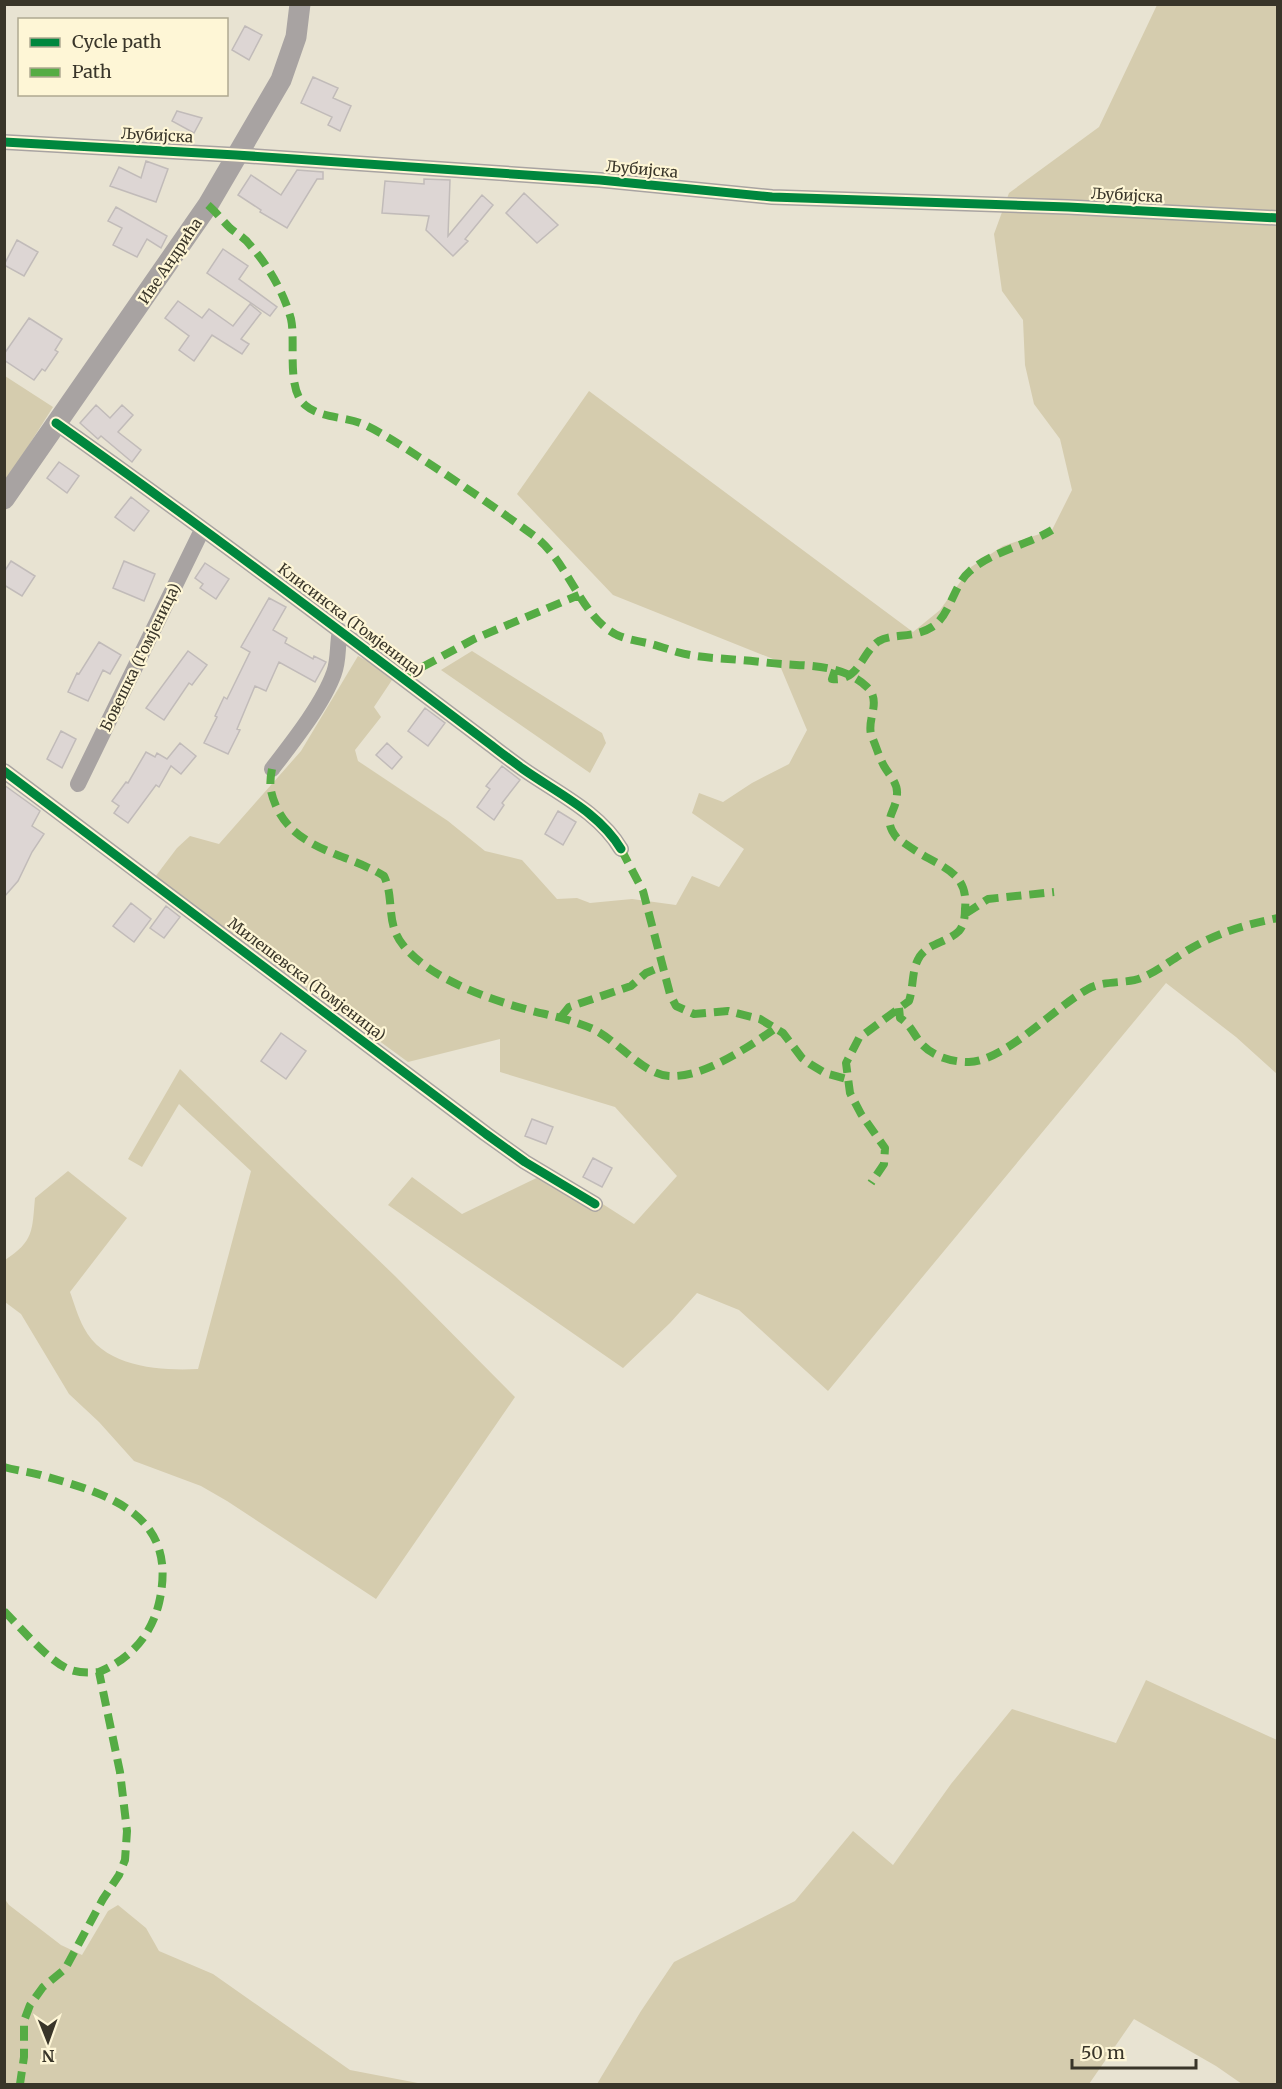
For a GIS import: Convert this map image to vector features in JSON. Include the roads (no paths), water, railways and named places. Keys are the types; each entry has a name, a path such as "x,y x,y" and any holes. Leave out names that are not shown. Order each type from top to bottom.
{"street":[{"name":"Иве Андрића","path":"4,499 208,205 280,80 296,37 300,4"},
{"name":"Љубијска","path":"4,142 600,180 772,197 1068,207 1278,218"},
{"name":"Клисинска (Гомјеница)","path":"56,423 426,694 524,770 585,811 605,828 621,849"},
{"name":"Бовешка (Гомјеница)","path":"78,784 202,530"},
{"path":"272,770 331,681 337,662 340,631"},
{"name":"Милешевска (Гомјеница)","path":"4,771 525,1162 595,1204"}]}
